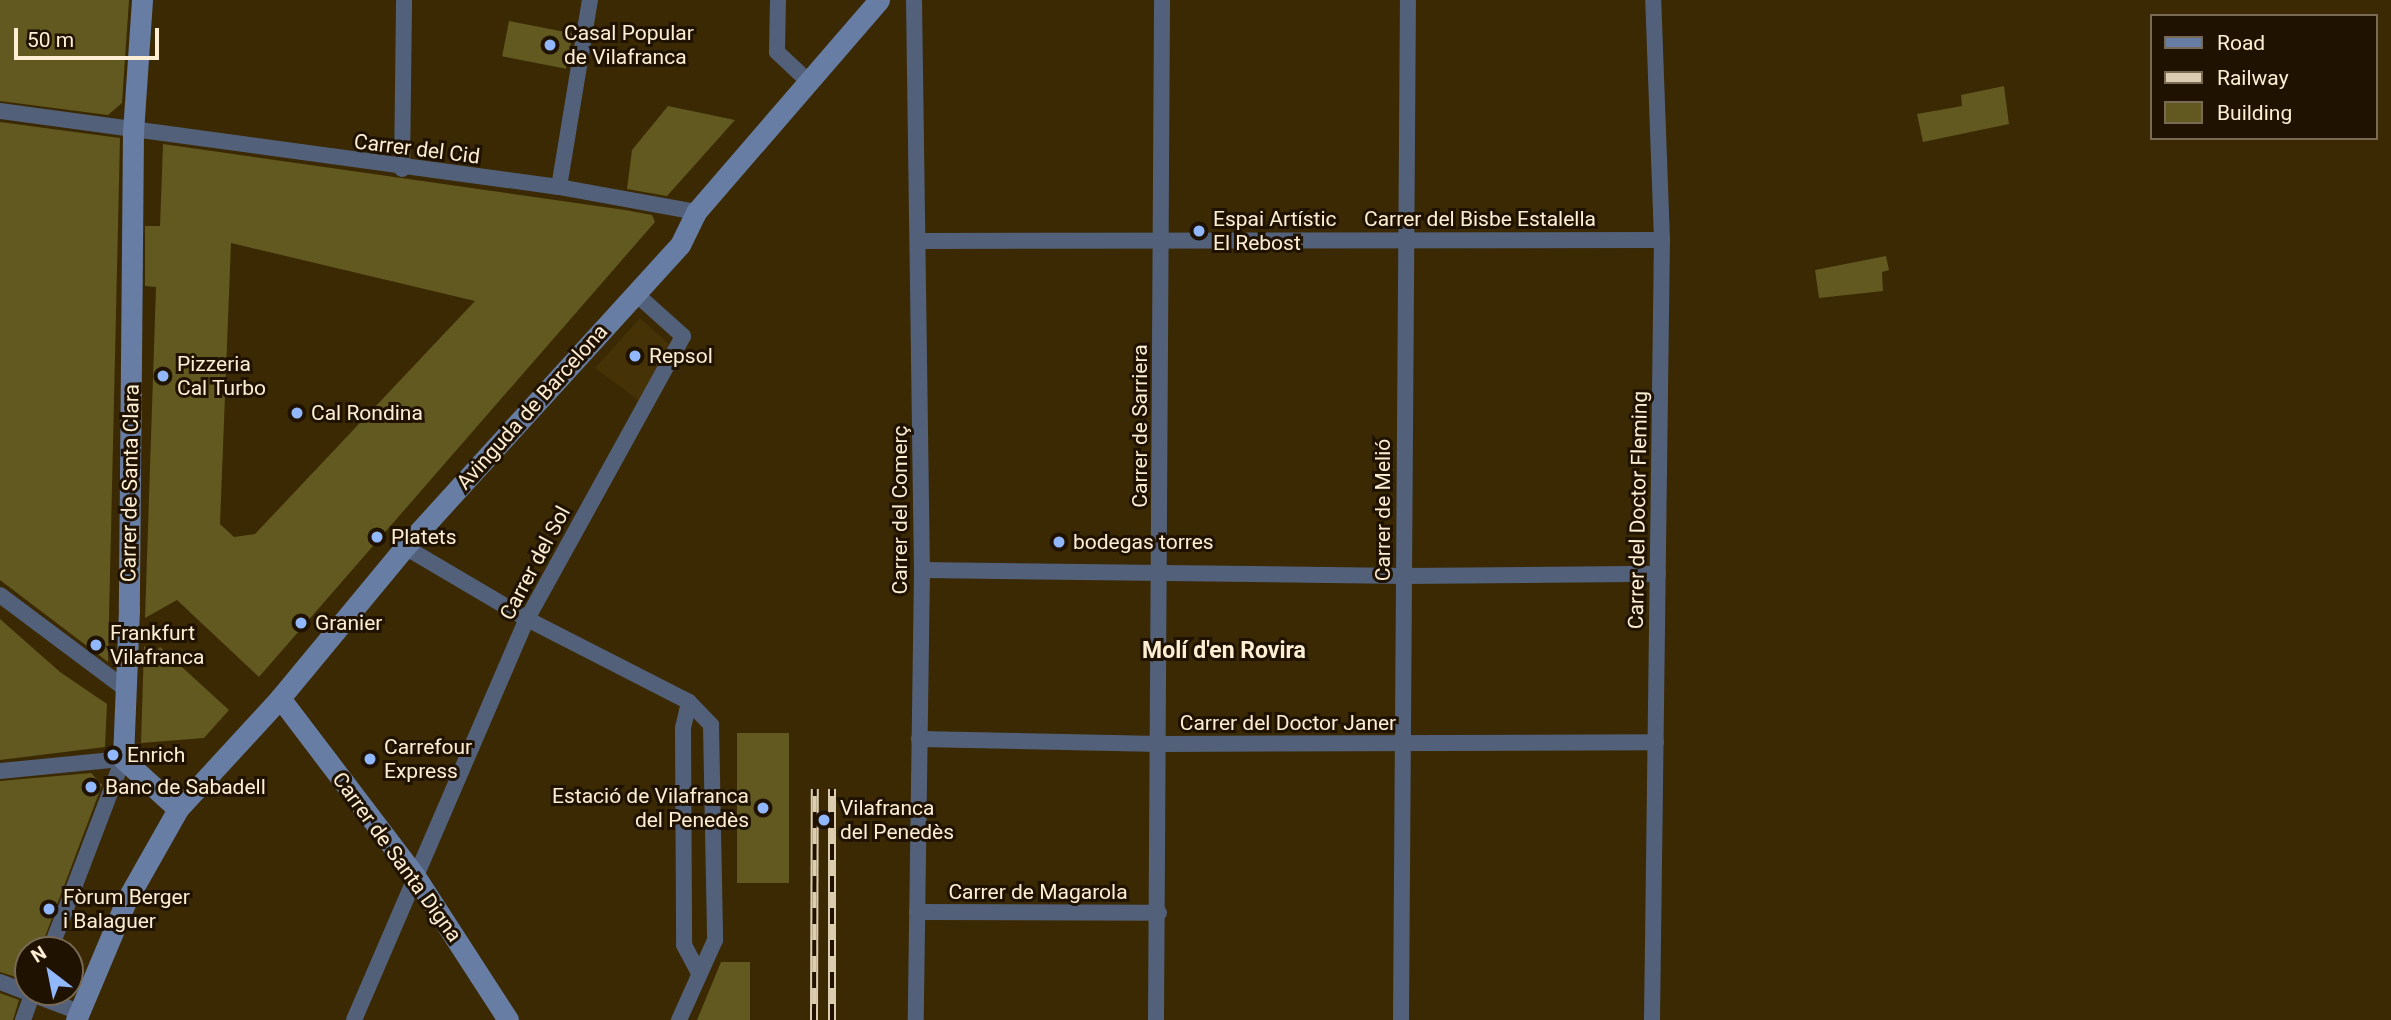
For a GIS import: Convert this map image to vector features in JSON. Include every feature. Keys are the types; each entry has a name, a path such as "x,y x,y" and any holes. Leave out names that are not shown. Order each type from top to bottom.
{"street":[{"name":"Carrer de Santa Clara","path":"123,759 127,690 133,131 142,0"},
{"path":"402,169 404,0"},
{"path":"558,187 590,0"},
{"path":"778,0 777,52 810,83"},
{"name":"Avinguda de Barcelona","path":"78,1016 126,901 178,809 280,698 405,547 680,245 696,212 879,0"},
{"name":"Carrer del Comerç","path":"914,0 920,241 922,570 916,1020"},
{"name":"Carrer de Sarriera","path":"1156,1020 1160,913 1163,0"},
{"name":"Carrer de Melió","path":"1401,1020 1408,0"},
{"name":"Carrer del Doctor Fleming","path":"1652,1020 1662,240 1653,0"},
{"name":"Carrer del Cid","path":"0,111 402,169 558,187 696,212"},
{"name":"Carrer del Bisbe Estalella","path":"920,241 1662,240"},
{"name":"Carrer del Sol","path":"354,1020 527,619 683,336 635,293"},
{"path":"405,547 527,619 689,702 711,725 715,940 698,971 679,1020"},
{"path":"922,570 1404,576 1658,574"},
{"path":"0,595 127,690"},
{"name":"Carrer de Santa Digna","path":"280,698 415,876 508,1020"},
{"path":"689,702 682,728 684,945 698,971"},
{"name":"Carrer del Doctor Janer","path":"919,739 1160,744 1656,742"},
{"path":"0,771 123,759 178,809"},
{"path":"55,936 123,759"},
{"name":"Carrer de Magarola","path":"917,912 1160,913"},
{"path":"58,1006 78,1016"}],"shaded area":[{"name":"Repsol","path":"640,318 670,345 641,402 595,368"}],"building":[{"path":"0,0 129,0 122,103 108,115 0,101"},
{"path":"509,21 573,33 566,69 502,56"},
{"path":"2004,86 2009,124 1923,142 1917,114 1962,106 1961,95"},
{"path":"668,106 735,120 667,196 627,189 632,150"},
{"path":"0,122 120,138 108,662 0,580"},
{"path":"163,144 625,210 652,215 655,222 259,677 177,600 145,618 156,287 145,286 145,226 160,226","holes":["231,243 475,301 255,534 234,537 220,524"]},
{"path":"1886,256 1889,270 1882,272 1883,291 1819,298 1815,270"},
{"path":"0,619 60,672 107,704 105,747 0,760"},
{"path":"144,646 153,655 160,647 229,710 204,738 141,743"},
{"name":"Estació de Vilafranca del Penedès","path":"737,733 789,733 789,883 737,883"},
{"path":"91,773 102,785 45,936 14,936 14,976 0,972 0,781"},
{"path":"721,962 750,962 750,1020 697,1020"},
{"path":"0,993 14,998 14,1006 17,1006 13,1020 0,1020"}],"railway":[{"path":"814,1020 815,789"},
{"path":"832,789 832,1020"}],"place":[{"name":"Casal Popular de Vilafranca","path":"550,45"},
{"name":"Espai Artístic El Rebost","path":"1199,231"},
{"name":"Repsol","path":"635,356"},
{"name":"Pizzeria Cal Turbo","path":"163,376"},
{"name":"Cal Rondina","path":"297,413"},
{"name":"Platets","path":"377,537"},
{"name":"bodegas torres","path":"1059,542"},
{"name":"Granier","path":"301,623"},
{"name":"Frankfurt Vilafranca","path":"96,645"},
{"name":"Enrich","path":"113,755"},
{"name":"Carrefour Express","path":"370,759"},
{"name":"Banc de Sabadell","path":"91,787"},
{"name":"Estació de Vilafranca del Penedès","path":"763,808"},
{"name":"Vilafranca del Penedès","path":"824,820"},
{"name":"Fòrum Berger i Balaguer","path":"49,909"}],"district":[{"name":"Molí d'en Rovira","path":"1224,651"}]}
